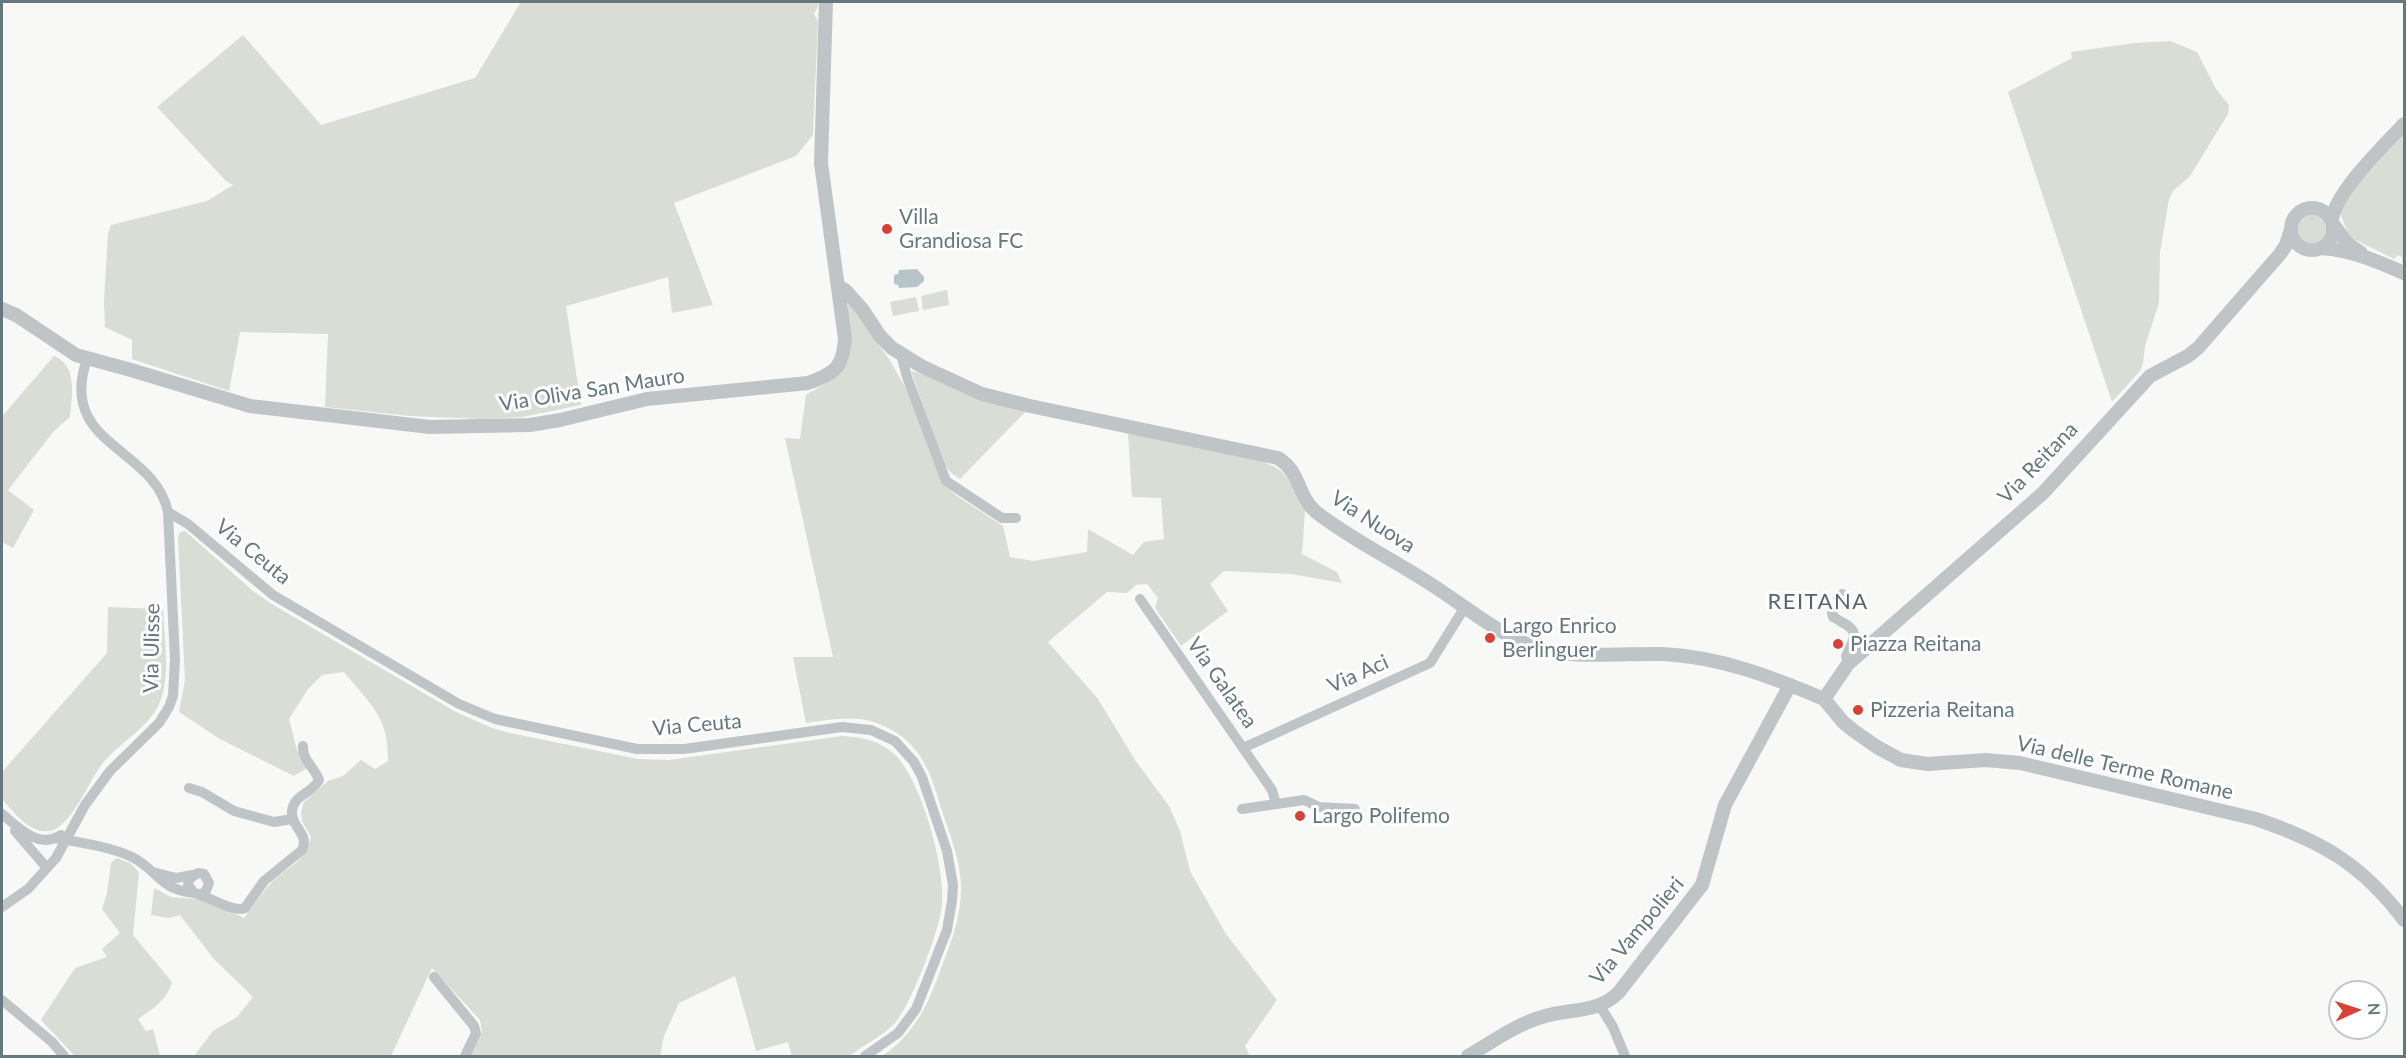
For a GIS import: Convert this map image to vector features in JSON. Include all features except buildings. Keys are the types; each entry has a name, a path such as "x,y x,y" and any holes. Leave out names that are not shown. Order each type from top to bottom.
{"street":[{"name":"Via Oliva San Mauro","path":"2,309 16,315 76,355 131,369 250,406 430,427 530,425 647,399 808,383 829,375 841,362 845,339 821,163 826,2"},
{"path":"2315,249 2331,238 2333,209 2343,193 2404,124"},
{"path":"2315,249 2294,240 2291,229 2295,216 2305,209 2343,193"},
{"path":"2312,207 2324,211 2348,243 2365,256"},
{"name":"Via Reitana","path":"1824,699 1848,663 2043,493 2150,376 2188,356 2198,348 2280,254 2286,245 2291,229"},
{"path":"2280,254 2296,250 2338,250 2365,256 2404,273"},
{"name":"Via Nuova","path":"838,286 845,290 862,309 880,336 901,354 982,394 1278,458 1293,470 1309,505 1317,513 1502,631 1544,650 1694,657 1737,666 1824,699"},
{"path":"901,354 907,377 946,481 1002,518 1016,518"},
{"name":"Via Ulisse","path":"2,907 28,889 56,858 61,839 75,824 85,805 110,771 159,723 173,696 175,660 168,512 165,498 157,485 93,427 85,414 81,405 80,392 87,359"},
{"name":"Via Ceuta","path":"168,512 188,524 273,595 459,704 495,719 637,749 684,749 842,727 871,730 895,741 914,762 922,777 947,851 952,901 947,930 916,1009 898,1033 865,1056"},
{"path":"1842,594 1832,613 1833,617 1851,626 1855,634 1855,639 1846,656 1848,663"},
{"name":"Via Galatea","path":"1140,599 1272,790 1276,804"},
{"name":"Via Aci","path":"1243,748 1430,663 1465,607"},
{"name":"Via Vampolieri","path":"1468,1056 1514,1029 1540,1017 1600,1006 1620,992 1702,885 1725,805 1790,685"},
{"name":"Via delle Terme Romane","path":"1824,699 1828,706 1854,731 1901,760 1928,764 1985,760 2020,763 2256,819 2282,828 2336,853 2381,891 2404,920"},
{"path":"35,839 61,839 111,849 131,857 174,890 197,894 239,910 245,908 264,882 302,850 304,845 304,836 292,819 292,810 301,795 317,785 319,780 306,760 303,746"},
{"path":"189,788 202,792 234,811 274,822 292,819"},
{"path":"1242,809 1304,800 1319,807 1355,809"},
{"path":"47,868 2,814 35,839 51,846 56,858"},
{"path":"153,872 176,878 204,874 227,905"},
{"path":"193,875 188,885 197,894"},
{"path":"197,894 208,889 209,883"},
{"path":"434,977 474,1026 476,1033 465,1056"},
{"path":"2,1000 52,1042 64,1056"},
{"path":"1600,1006 1613,1027 1625,1056"}],"shaded area":[{"path":"521,2 818,2 814,14 818,21 813,135 796,156 674,203 713,305 672,313 668,277 566,306 581,405 522,417 482,419 410,416 325,407 328,334 240,332 229,391 132,359 132,340 105,327 104,301 108,233 111,225 207,201 233,185 226,181 157,107 243,35 321,125 475,78"},
{"path":"2170,41 2197,52 2216,89 2229,105 2228,114 2190,176 2173,191 2169,199 2160,252 2159,303 2145,346 2143,363 2140,371 2112,402 2008,92 2072,58 2071,52 2134,43"},
{"path":"2404,134 2404,264 2402,257 2398,255 2394,259 2350,237 2341,216 2341,203"},
{"path":"2312,215 2322,219 2326,229 2322,239 2312,243 2302,239 2298,229 2302,219"},
{"path":"917,269 924,277 924,281 917,287 899,288 894,284 894,275 898,274 899,270"},
{"path":"947,290 949,305 923,310 921,296"},
{"path":"916,297 919,311 893,316 890,302"},
{"path":"848,304 889,359 911,397 942,484 1003,526 1010,557 1033,561 1087,552 1088,529 1133,555 1144,542 1164,539 1161,498 1132,497 1128,433 1231,452 1269,464 1285,475 1305,510 1302,554 1337,572 1342,583 1291,574 1224,571 1210,584 1228,611 1181,646 1155,608 1158,598 1147,584 1136,585 1127,593 1107,592 1048,642 1098,699 1135,760 1169,806 1180,831 1190,871 1226,934 1277,1000 1245,1046 1250,1056 882,1056 913,1027 927,1003 953,935 960,908 961,888 954,847 932,779 920,755 901,736 874,722 849,718 806,723 793,657 833,657 785,438 800,439 806,395 839,374 849,359 851,337"},
{"path":"54,356 62,361 70,374 72,391 70,417 54,431 8,490 34,510 13,548 2,542 2,412 4,414"},
{"path":"911,371 944,380 961,392 1026,411 960,479 944,464"},
{"path":"185,531 253,591 270,603 456,712 492,728 638,759 669,760 842,736 869,740 893,753 913,782 930,824 942,889 942,905 936,931 924,966 902,1014 883,1033 847,1056 792,1056 788,1042 756,1051 735,976 679,1003 664,1036 660,1056 469,1056 482,1032 480,1020 432,968 391,1056 194,1056 213,1031 237,1017 253,997 214,959 180,915 169,918 151,915 154,888 171,897 206,900 244,918 271,883 295,864 308,847 311,837 302,821 301,811 304,802 328,781 343,776 361,760 375,769 388,761 385,733 381,722 370,703 344,672 322,675 308,689 289,719 297,750 307,768 294,776 220,739 179,712 185,680 178,537 180,532"},
{"path":"108,607 163,609 166,664 162,696 158,707 144,725 102,764 64,822 57,828 41,831 22,821 2,799 2,772 107,653"},
{"path":"117,858 130,863 139,872 133,935 172,982 163,999 138,1019 146,1031 153,1029 160,1056 75,1056 41,1020 75,968 107,957 102,949 120,933 102,909 107,893 111,863"}],"place":[{"name":"Villa Grandiosa FC","path":"887,229"},
{"name":"Largo Enrico Berlinguer","path":"1490,638"},
{"name":"Piazza Reitana","path":"1838,644"},
{"name":"Pizzeria Reitana","path":"1858,710"},
{"name":"Largo Polifemo","path":"1300,816"}],"district":[{"name":"REITANA","path":"1818,602"}]}
